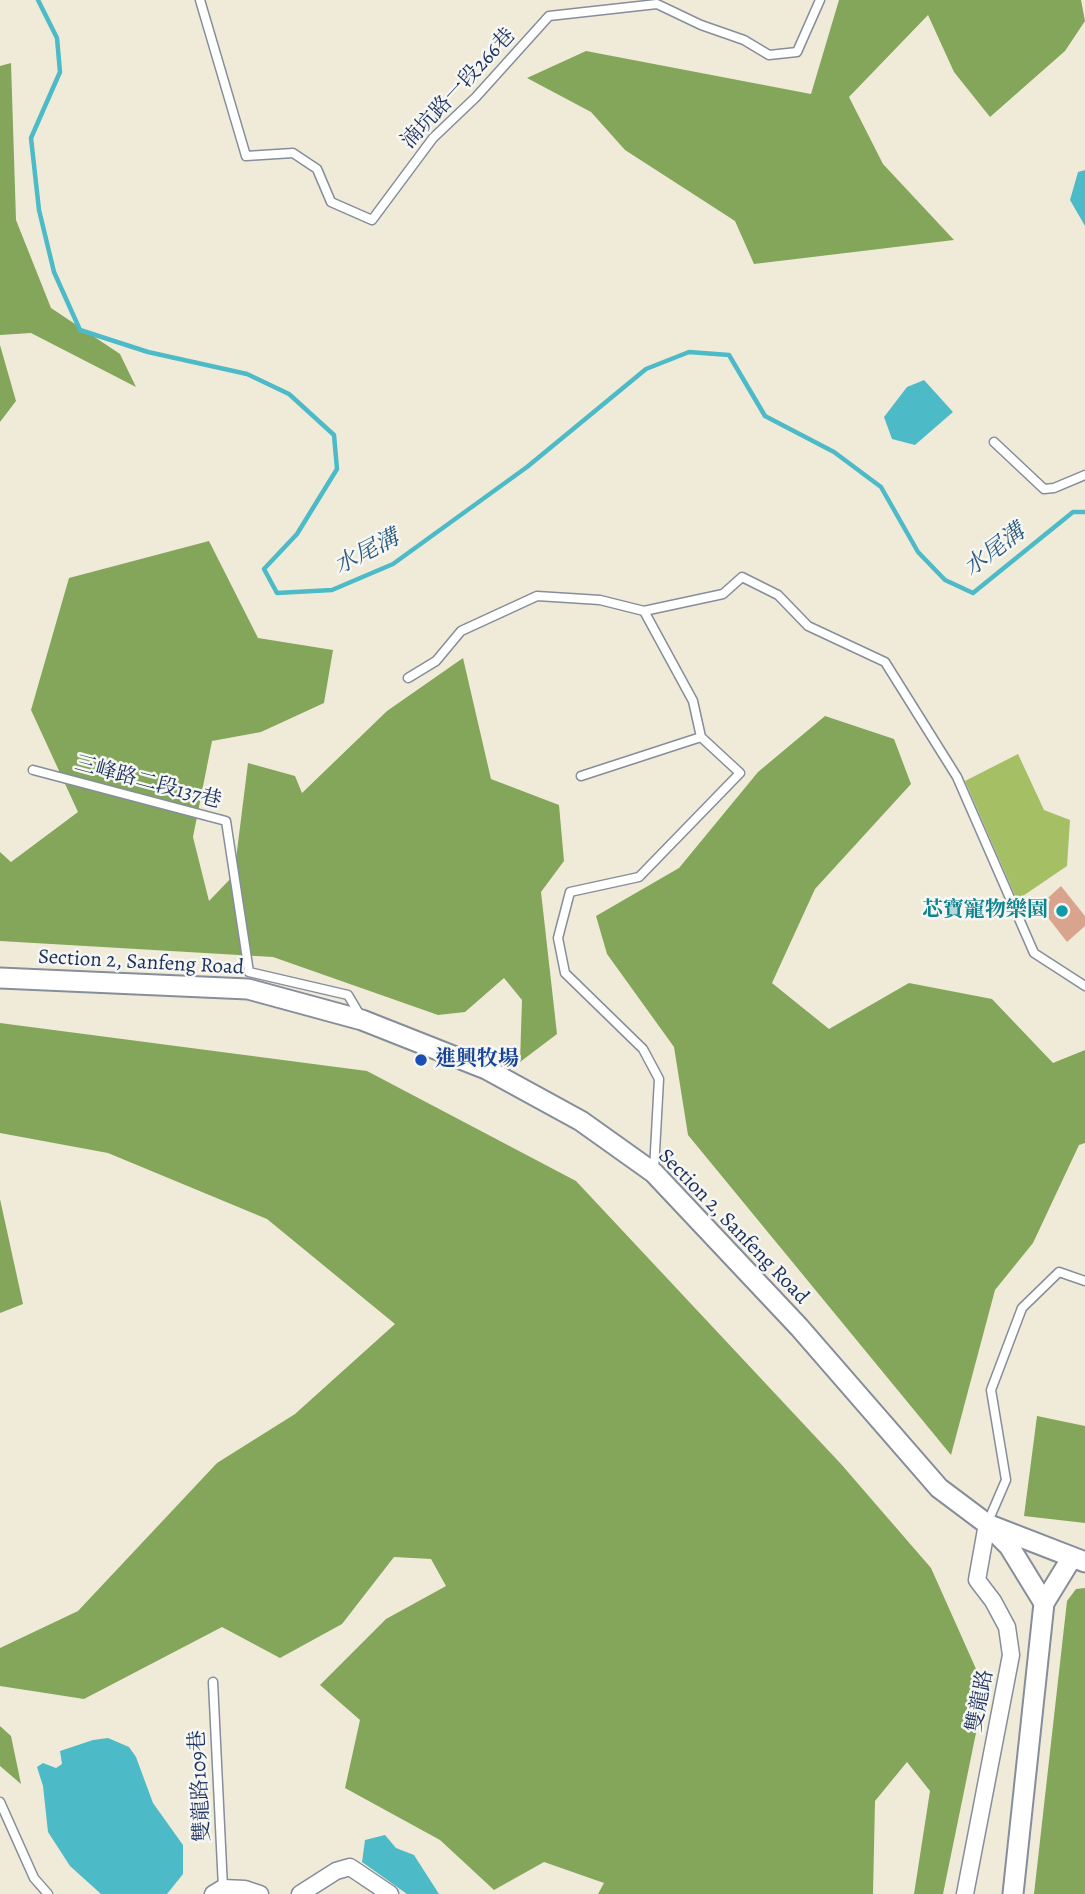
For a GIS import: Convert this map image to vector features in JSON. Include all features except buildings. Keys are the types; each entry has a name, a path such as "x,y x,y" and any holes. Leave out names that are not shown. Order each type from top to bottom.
{"street":[{"name":"Section 2, Sanfeng Road","path":"0,978 248,989 362,1020 486,1069 581,1121 654,1173 799,1327 939,1488 987,1524 1078,1560"},
{"path":"987,1524 1009,1546 1044,1603"},
{"name":"雙龍路","path":"965,1894 1011,1655 1007,1628 993,1601 977,1580 987,1524"},
{"path":"1013,1894 1044,1603 1078,1560"},
{"path":"300,1894 336,1871 350,1867 390,1894"},
{"path":"218,1891 245,1889 260,1894"}],"lane":[{"name":"湳坑路一段266巷","path":"200,0 246,156 293,153 317,169 331,202 372,220 433,138 476,97 550,16 657,4 701,25 744,40 769,55 797,52 820,0"},
{"path":"994,442 1044,489 1054,488 1085,475"},
{"path":"408,678 436,661 461,631 537,596 600,600 644,611 723,594 742,577 778,594 808,626 885,662 957,777 1034,953 1085,986"},
{"path":"644,611 693,701 701,737 740,773 639,877 570,892 558,938 565,973 643,1049 659,1079 654,1173"},
{"path":"581,776 701,737"},
{"name":"三峰路二段137巷","path":"33,770 226,821 249,972 348,995 362,1020"},
{"path":"987,1524 1006,1480 990,1390 1022,1308 1059,1272 1085,1281"},
{"name":"雙龍路109巷","path":"213,1682 218,1891"},
{"path":"0,1802 34,1878 48,1894"}],"green space":[{"path":"839,0 1081,0 1085,21 1065,51 990,117 954,72 928,15 849,97 883,164 954,240 754,264 735,221 625,150 591,112 527,78 586,51 811,94"},
{"path":"11,63 16,220 51,308 120,354 136,387 31,333 0,335 0,66"},
{"path":"0,345 16,401 0,422"},
{"path":"209,541 258,638 333,650 324,703 261,732 212,741 193,837 209,901 234,875 248,763 295,776 302,793 387,711 463,658 491,779 559,805 564,861 541,892 557,1034 520,1062 522,1000 504,978 465,1012 438,1015 273,957 0,941 0,852 11,862 78,812 31,710 69,578"},
{"path":"825,716 894,739 911,784 815,889 772,983 829,1029 909,983 992,999 1053,1063 1085,1050 1085,1143 1079,1145 1033,1243 995,1290 951,1455 688,1135 674,1047 607,954 596,916 679,868 758,772"},
{"path":"1018,754 1044,810 1070,820 1067,866 1017,900 965,781"},
{"path":"0,1023 367,1071 576,1181 841,1464 931,1568 985,1689 943,1894 914,1894 930,1791 907,1762 875,1801 873,1894 598,1894 604,1883 544,1862 494,1890 440,1840 345,1788 360,1720 320,1685 386,1619 446,1586 431,1559 394,1557 342,1624 280,1658 222,1627 84,1699 0,1686 0,1648 78,1611 217,1463 295,1414 395,1324 267,1219 108,1153 0,1133"},
{"path":"0,1199 23,1304 0,1313"},
{"path":"1037,1416 1085,1426 1085,1523 1024,1516"},
{"path":"1085,1588 1085,1894 1034,1894 1067,1601 1076,1589"},
{"path":"0,1726 11,1736 21,1784 0,1766"}],"water":[{"path":"1085,170 1085,226 1070,200 1078,172"},
{"path":"924,380 953,412 915,445 892,439 884,417 907,387"},
{"path":"108,1738 129,1747 136,1757 153,1803 183,1845 183,1874 167,1894 101,1894 70,1866 48,1832 43,1786 37,1767 43,1763 56,1768 62,1764 60,1751"},
{"path":"385,1835 396,1848 414,1855 439,1894 407,1894 362,1862 365,1840"}],"waterway":[{"name":"水尾溝","path":"38,0 57,38 60,72 31,138 39,210 54,272 80,330 148,352 247,374 289,394 334,435 337,469 297,534 264,569 277,593 332,590 393,564 527,467 646,369 689,352 729,355 765,416 834,452 881,487 918,552 945,580 973,593 1073,512 1085,512"}],"place":[{"name":"芯寶寵物樂園","path":"1062,911"},
{"name":"進興牧場","path":"421,1060"}]}
